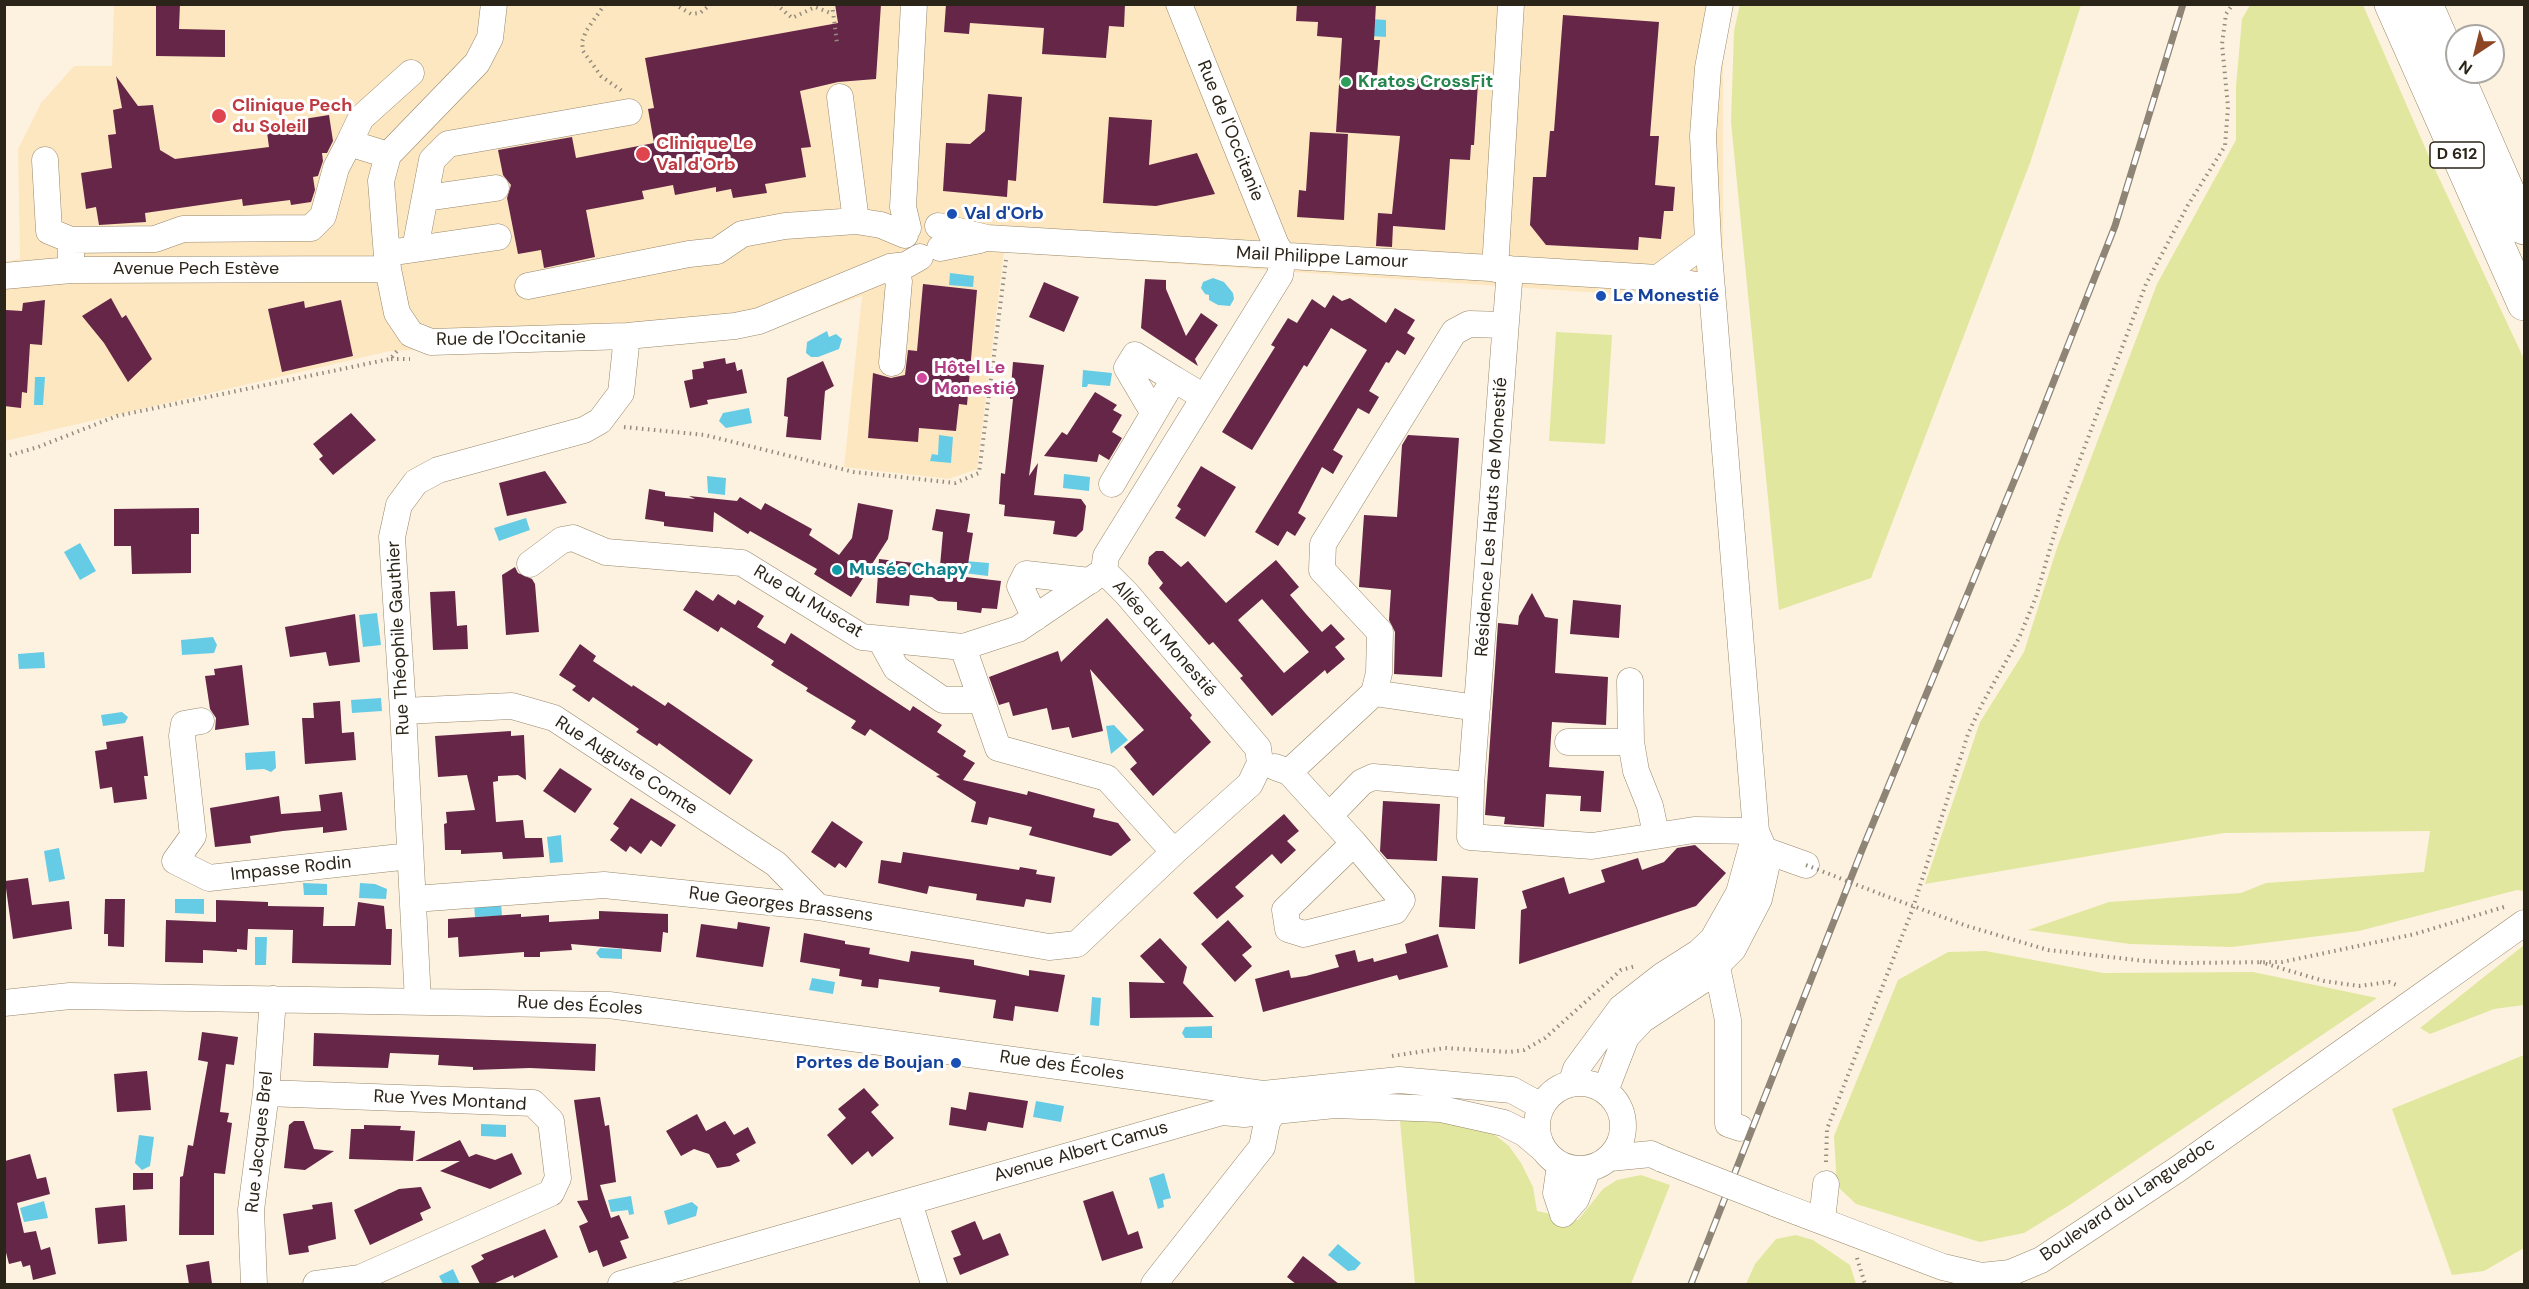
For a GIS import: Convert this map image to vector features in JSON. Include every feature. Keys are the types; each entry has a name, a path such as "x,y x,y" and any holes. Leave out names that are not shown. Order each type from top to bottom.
{"highway":[{"name":"D 612","path":"2391,4 2524,304"},
{"name":"D 612","path":"2426,4 2524,228"}],"street":[{"path":"349,143 388,155 477,63 490,38 494,4"},
{"path":"627,336 735,326 759,321 890,267 906,265 921,237 904,181 914,4"},
{"name":"Rue de l'Occitanie","path":"1179,4 1276,245 1283,256"},
{"name":"Résidence Les Hauts de Monestié","path":"1511,4 1502,269 1505,326 1471,785 1470,837 1592,846 1656,834 1694,830 1760,840 1806,865"},
{"path":"1605,1091 1626,1037 1642,1020 1700,982 1733,949 1746,928 1759,899 1766,868 1760,840 1708,241 1703,136 1708,68 1720,4"},
{"path":"45,160 49,231 71,240 155,239 183,229 311,228 323,216 336,168 361,118 411,72"},
{"path":"840,97 856,221"},
{"path":"416,249 432,160 448,144 629,111"},
{"name":"Rue de l'Occitanie","path":"388,155 381,181 387,261 397,313 411,334 431,342 627,336"},
{"path":"426,198 496,188"},
{"name":"Mail Philippe Lamour","path":"528,286 689,254 717,251 742,234 785,226 856,221 881,225 921,237 998,239 1658,278 1712,288"},
{"name":"Avenue Pech Estève","path":"4,276 71,270 387,261 416,249 498,237"},
{"path":"71,240 71,270"},
{"path":"1658,278 1708,241"},
{"name":"Allée du Monestié","path":"1260,763 1258,748 1127,594 1097,576 1106,556 1280,274 1283,256"},
{"path":"890,267 899,281 892,363"},
{"path":"1289,772 1374,693 1379,673 1380,632 1322,570 1323,544 1454,332 1469,324 1505,326"},
{"name":"Rue Théophile Gauthier","path":"418,1001 404,711 392,537 399,505 416,482 438,470 584,430 600,421 621,393 627,336"},
{"path":"1153,412 1128,368 1135,355 1204,397"},
{"path":"1112,484 1174,379"},
{"name":"Rue du Muscat","path":"530,564 562,540 573,538 606,552 742,563 862,637 963,647 1018,629 1097,576"},
{"path":"1035,618 1020,586 1026,574 1097,576"},
{"path":"880,639 896,668 943,699 981,700"},
{"path":"963,647 998,748 1107,778 1174,852 1250,784 1260,763 1289,772 1354,843"},
{"path":"1630,681 1631,742 1636,771 1650,806 1656,834"},
{"path":"1374,693 1477,708"},
{"name":"Rue Auguste Comte","path":"404,711 512,706 554,718 776,864 818,907"},
{"name":"Impasse Rodin","path":"201,721 184,724 182,736 193,836 176,861 209,878 410,856"},
{"path":"1568,742 1631,742"},
{"path":"1330,815 1362,782 1373,777 1471,785"},
{"path":"1571,1084 1576,1069 1621,1008 1662,976 1698,953 1713,939 1727,919 1760,840"},
{"name":"Rue Georges Brassens","path":"414,899 604,885 818,907 1050,947 1077,944 1174,852"},
{"name":"Boulevard du Languedoc","path":"1610,1158 1657,1156 1943,1267 1981,1275 2010,1273 2041,1260 2178,1168 2418,996 2517,915"},
{"path":"1717,967 1728,1020 1728,1124 1740,1128"},
{"name":"Rue des Écoles","path":"4,1003 70,996 609,1005 1208,1085 1268,1102"},
{"name":"Rue Jacques Brel","path":"254,1284 251,1210 266,1093 273,999"},
{"path":"1152,1078 1172,1092 1187,1110 1231,1121 1267,1122 1268,1102 1399,1080 1512,1089 1541,1106"},
{"path":"1551,1157 1574,1170 1588,1169 1610,1158 1620,1142 1623,1123 1614,1099 1605,1091 1588,1084 1571,1084 1549,1096 1541,1106 1537,1120 1537,1135 1551,1157 1556,1193 1563,1214 1576,1199 1588,1169"},
{"name":"Rue des Écoles","path":"1208,1085 1231,1121"},
{"name":"Rue Yves Montand","path":"266,1093 533,1103 551,1121 558,1178 551,1193 360,1278 316,1284"},
{"name":"Avenue Albert Camus","path":"621,1284 909,1202 1231,1121 1268,1102 1441,1109 1504,1123 1524,1133 1551,1157"},
{"path":"1154,1284 1231,1121"},
{"path":"1623,1123 1636,1133 1657,1156"},
{"path":"1822,1220 1826,1184"},
{"path":"909,1202 934,1284"}],"path":[{"path":"605,4 586,31 582,42 583,51 601,76 626,94 629,111"},
{"path":"674,4 692,14 700,13 711,4"},
{"path":"776,4 792,18 815,7 833,14"},
{"path":"832,4 837,43"},
{"path":"1826,1184 1827,1129 1912,908 1968,734 2019,638 2036,597 2062,507 2146,284 2188,205 2225,146 2228,106 2222,44 2226,14 2233,4"},
{"path":"600,421 634,429 705,435 854,472 955,483 979,473 998,239"},
{"path":"4,456 38,447 117,416 390,359 411,334"},
{"path":"1806,865 1912,908 2048,950 2145,961 2282,962 2517,915"},
{"path":"2258,961 2324,981 2359,986 2389,982 2418,996"},
{"path":"1387,1057 1445,1048 1509,1052 1524,1050 1545,1038 1621,970 1647,963 1662,976"}],"shaded area":[{"path":"114,5 1723,5 1723,298 1615,294 1004,252 977,469 949,479 844,467 862,296 744,337 390,351 5,441 4,262 20,259 18,149 41,103 74,66 112,66"}],"green space":[{"path":"1740,4 2081,5 2030,163 1871,578 1779,610 1731,122 1734,31"},
{"path":"2250,5 2363,5 2431,161 2524,359 2524,891 2517,890 2359,931 2232,947 2130,944 2028,930 2109,902 2241,893 2266,883 2424,872 2430,831 2224,833 1925,884 1980,722 2024,652 2057,548 2157,284 2236,140 2236,86 2242,19"},
{"path":"1556,332 1612,335 1605,444 1549,441"},
{"path":"2524,945 2524,1005 2494,1009 2430,1034 2420,1028"},
{"path":"1986,951 2103,973 2253,972 2377,998 2068,1206 2024,1233 1980,1242 1856,1204 1837,1186 1834,1136 1898,980 1948,952"},
{"path":"2524,1055 2524,1248 2484,1271 2452,1275 2392,1109"},
{"path":"1409,1116 1486,1128 1509,1146 1521,1163 1533,1187 1537,1211 1578,1220 1603,1189 1617,1180 1641,1175 1670,1185 1631,1284 1415,1284 1400,1121"},
{"path":"1796,1235 1813,1240 1850,1265 1856,1284 1746,1284 1755,1264 1776,1239"}],"water":[{"path":"1357,18 1386,20 1386,37 1356,35"},
{"path":"950,273 974,276 973,287 949,285"},
{"path":"1213,278 1224,282 1233,293 1234,299 1230,306 1218,305 1209,300 1209,295 1205,294 1201,288 1203,282"},
{"path":"827,331 829,337 836,334 842,339 839,349 818,357 811,357 806,353 807,342"},
{"path":"1083,370 1112,373 1110,386 1088,384 1087,387 1082,387"},
{"path":"35,377 45,377 43,405 34,405"},
{"path":"749,408 752,423 726,428 719,421 723,413"},
{"path":"939,435 953,437 951,463 930,461 932,454 938,455"},
{"path":"1064,474 1090,477 1089,491 1063,488"},
{"path":"707,476 726,478 725,495 708,493"},
{"path":"526,518 530,530 499,541 494,528"},
{"path":"80,543 96,571 80,580 64,552"},
{"path":"965,561 989,563 988,576 964,573"},
{"path":"377,613 381,645 363,647 359,615"},
{"path":"213,637 217,645 214,653 182,655 181,640"},
{"path":"44,652 45,668 19,669 18,654"},
{"path":"381,698 382,711 352,713 351,700"},
{"path":"122,712 128,717 125,723 103,726 101,715"},
{"path":"1114,725 1128,740 1111,754 1106,726"},
{"path":"275,751 276,768 271,772 264,769 246,770 245,753"},
{"path":"561,835 563,862 550,863 547,837"},
{"path":"59,848 65,879 49,882 44,851"},
{"path":"303,883 327,884 327,895 304,895"},
{"path":"360,883 375,884 387,889 386,899 359,898"},
{"path":"175,899 204,899 204,914 175,913"},
{"path":"501,902 502,916 475,917 474,904"},
{"path":"255,937 267,937 266,965 255,965"},
{"path":"600,948 622,949 622,959 600,958 596,953"},
{"path":"812,978 835,982 833,994 809,990"},
{"path":"1092,997 1101,998 1099,1026 1090,1025"},
{"path":"1212,1026 1212,1038 1185,1038 1182,1033 1185,1027"},
{"path":"1036,1101 1064,1106 1061,1122 1033,1117"},
{"path":"481,1124 506,1125 506,1137 481,1136"},
{"path":"139,1135 154,1137 150,1166 142,1170 135,1163"},
{"path":"1164,1173 1171,1198 1163,1200 1164,1207 1158,1209 1149,1178"},
{"path":"631,1196 634,1214 629,1215 628,1210 611,1212 608,1200"},
{"path":"44,1201 48,1218 24,1222 20,1208"},
{"path":"692,1202 698,1207 696,1216 668,1225 664,1211"},
{"path":"1338,1244 1361,1263 1355,1270 1348,1271 1328,1255"},
{"path":"453,1269 460,1284 443,1284 439,1276"}],"building":[{"path":"156,4 180,4 179,29 225,30 225,57 156,56"},
{"path":"835,4 881,4 876,79 838,82 800,91 811,147 801,148 806,177 765,184 767,193 733,198 731,189 716,192 716,187 675,195 673,185 642,191 644,199 586,210 595,257 544,268 541,250 518,254 507,198 511,185 503,175 498,150 572,137 576,158 654,143 648,109 654,108 645,58 838,23"},
{"path":"946,4 1125,4 1124,27 1109,26 1106,58 1042,54 1044,28 970,23 969,34 944,32"},
{"path":"1297,4 1376,4 1374,40 1380,40 1377,76 1478,83 1474,145 1471,145 1470,160 1450,159 1445,230 1393,226 1392,247 1376,246 1378,213 1392,214 1400,136 1336,132 1342,38 1317,36 1318,22 1296,21"},
{"path":"1563,15 1659,22 1650,136 1659,136 1655,185 1675,187 1673,211 1664,211 1661,239 1639,237 1638,250 1546,245 1530,225 1533,177 1546,177 1550,131 1554,131"},
{"path":"116,76 138,106 153,105 160,150 175,159 269,147 266,125 329,115 333,141 327,153 322,153 323,161 318,176 313,177 315,190 311,202 291,205 290,200 243,206 242,199 145,213 146,222 99,225 96,207 86,209 81,173 112,168 108,135 116,134 113,110 122,108"},
{"path":"988,94 1022,97 1016,181 1008,180 1007,197 943,191 946,143 970,144 985,131"},
{"path":"1109,117 1152,120 1149,165 1197,153 1215,194 1156,206 1103,203"},
{"path":"1310,132 1348,134 1344,220 1297,217 1299,190 1306,191"},
{"path":"1145,279 1166,280 1166,289 1186,336 1201,313 1218,325 1195,359 1198,366 1141,328"},
{"path":"1044,282 1079,297 1064,332 1029,317"},
{"path":"923,284 977,290 967,405 959,404 956,431 919,428 918,442 868,438 873,373 891,378 905,375 908,350 917,351"},
{"path":"1333,295 1342,301 1350,298 1386,323 1395,308 1415,320 1407,333 1415,338 1405,355 1397,350 1389,363 1386,362 1369,391 1379,397 1369,414 1358,408 1333,450 1343,456 1333,474 1322,467 1298,513 1306,518 1295,536 1287,531 1278,546 1255,532 1367,350 1331,328 1307,367 1304,365 1252,450 1222,432 1275,347 1271,345 1288,318 1297,323 1312,299 1325,308"},
{"path":"111,298 122,318 126,315 152,359 128,382 104,343 82,316"},
{"path":"45,300 42,345 30,344 27,393 22,392 21,408 4,406 6,310 22,311 23,303"},
{"path":"341,300 353,356 282,372 268,309 304,301 305,308"},
{"path":"725,358 726,364 735,362 737,371 742,369 747,393 707,400 708,404 690,408 684,381 693,379 692,370 704,368 703,362"},
{"path":"823,361 834,386 825,391 821,440 786,437 788,417 784,416 787,378"},
{"path":"1013,362 1044,365 1029,476 1038,463 1034,495 1081,499 1086,506 1083,530 1076,537 1053,534 1055,521 1004,516 1005,505 999,504 1001,473 1005,474 1013,399 1010,399"},
{"path":"1095,392 1117,405 1113,410 1122,415 1112,432 1122,438 1109,460 1099,454 1097,462 1044,456 1062,432 1067,435"},
{"path":"351,413 376,440 333,475 319,459 323,456 313,444"},
{"path":"1408,435 1459,438 1442,677 1394,674 1395,632 1389,620 1391,590 1359,587 1364,515 1397,517 1402,445"},
{"path":"1201,466 1236,487 1205,537 1175,518 1181,509 1177,506"},
{"path":"545,471 567,503 507,516 499,483"},
{"path":"649,489 665,492 665,496 695,499 689,496 737,501 740,497 761,510 765,503 812,529 809,535 839,555 852,538 858,503 893,510 888,539 851,597 814,574 817,569 750,531 748,534 714,512 713,532 664,526 664,522 645,519"},
{"path":"199,508 199,534 191,534 191,573 132,574 131,546 114,546 114,509"},
{"path":"936,509 970,514 967,532 973,533 966,577 1001,581 997,609 982,608 981,613 957,610 957,602 938,601 932,597 910,595 909,606 876,603 879,559 940,566 943,532 932,530"},
{"path":"1156,551 1163,551 1181,567 1188,561 1226,603 1276,560 1299,587 1290,595 1306,614 1322,632 1331,624 1345,639 1335,647 1345,659 1327,674 1325,670 1272,716 1240,678 1243,676 1213,642 1209,645 1159,588 1163,583 1148,564 1149,557","holes":["1262,599 1309,652 1284,673 1238,620"]},
{"path":"515,567 518,573 532,579 535,584 539,632 506,635 502,575"},
{"path":"696,590 713,601 718,594 735,605 738,600 764,616 757,627 785,644 791,633 910,711 913,706 942,725 937,732 966,751 963,756 975,763 963,780 1027,795 1028,791 1095,809 1093,817 1118,823 1131,840 1111,856 1029,835 1032,827 989,817 987,825 971,822 976,802 936,776 940,775 870,729 865,736 851,728 856,721 806,691 808,688 771,665 774,661 721,627 718,632 683,610"},
{"path":"455,591 457,626 467,625 468,649 433,650 430,592"},
{"path":"1532,593 1545,617 1558,619 1555,673 1608,677 1606,725 1552,722 1549,767 1604,771 1601,812 1580,811 1581,796 1546,794 1544,827 1504,824 1505,817 1485,815 1498,623 1518,625 1519,616"},
{"path":"1573,600 1621,605 1619,638 1570,634"},
{"path":"355,614 360,662 329,666 326,652 290,657 285,627"},
{"path":"1107,618 1192,715 1190,718 1211,742 1153,796 1130,769 1137,763 1124,747 1144,730 1090,669 1103,731 1072,738 1069,727 1052,730 1047,708 1013,716 1009,702 999,705 989,677 1058,651 1061,662"},
{"path":"580,644 596,656 593,661 665,706 668,702 753,760 730,795 659,743 657,746 636,732 639,729 593,697 589,702 572,690 576,686 559,675"},
{"path":"242,665 249,725 215,730 216,718 210,709 205,676 215,675 214,669"},
{"path":"340,701 342,733 354,732 356,760 305,764 302,718 314,718 313,703"},
{"path":"511,731 511,736 524,735 526,780 518,775 498,776 498,781 493,782 496,822 523,820 525,838 542,838 544,857 503,859 502,852 461,854 461,850 445,850 446,812 475,810 467,775 438,777 435,736"},
{"path":"143,736 148,776 144,776 147,799 114,803 112,787 100,789 95,751 107,749 106,742"},
{"path":"560,768 592,789 575,813 543,791"},
{"path":"342,792 347,830 323,833 323,827 283,831 250,836 251,843 215,847 210,808 279,796 281,814 321,811 319,795"},
{"path":"631,798 676,825 661,847 651,840 641,854 630,846 626,852 610,840 619,828 613,824"},
{"path":"1383,801 1440,804 1437,861 1387,859 1380,851"},
{"path":"1284,814 1299,831 1287,841 1296,850 1281,864 1272,854 1235,887 1244,896 1217,919 1193,893"},
{"path":"832,821 863,842 846,868 839,863 835,868 811,852"},
{"path":"1695,845 1726,873 1696,906 1519,964 1521,910 1527,908 1522,891 1564,877 1569,894 1605,882 1601,870 1638,858 1642,870 1664,862 1677,848"},
{"path":"903,852 1019,870 1020,867 1037,870 1036,874 1055,877 1051,903 1026,899 1024,907 976,900 977,894 929,886 927,894 878,883 881,860 901,863"},
{"path":"1442,876 1478,878 1475,929 1439,927"},
{"path":"28,878 32,905 69,901 72,929 13,939 5,881"},
{"path":"105,899 125,899 124,947 108,946 108,934 104,934"},
{"path":"216,900 268,902 268,906 324,907 323,926 355,926 358,902 384,906 386,929 392,929 391,965 292,963 293,930 248,929 247,950 237,949 237,952 203,950 203,963 165,962 166,920 216,922"},
{"path":"599,911 668,914 668,933 663,932 661,952 571,944 572,950 540,952 540,957 524,957 524,952 459,957 458,937 448,938 448,919 521,914 521,917 549,915 549,922 599,919"},
{"path":"1228,920 1252,947 1242,955 1252,966 1235,982 1201,944"},
{"path":"738,922 770,927 763,967 696,957 701,924 737,929"},
{"path":"804,933 845,941 845,944 870,948 869,954 909,962 911,951 974,960 974,965 1029,976 1029,970 1065,975 1058,1012 1015,1006 1013,1021 993,1018 996,1000 939,992 940,987 879,979 878,988 861,986 862,980 839,976 840,969 800,962"},
{"path":"1438,934 1448,967 1399,980 1397,975 1263,1012 1255,979 1289,970 1291,978 1306,976 1339,967 1335,955 1355,950 1358,962 1373,958 1374,962 1407,953 1405,944"},
{"path":"1160,938 1187,967 1183,983 1214,1017 1130,1018 1129,982 1165,983 1140,956"},
{"path":"202,1032 238,1037 234,1065 226,1064 220,1112 229,1113 227,1122 232,1123 225,1174 214,1173 214,1235 179,1235 180,1177 183,1176 188,1145 193,1146 208,1062 198,1060"},
{"path":"314,1033 596,1044 595,1071 530,1068 473,1070 473,1067 438,1065 439,1055 390,1053 388,1068 313,1066"},
{"path":"147,1071 151,1110 117,1112 114,1074"},
{"path":"864,1088 879,1105 871,1112 894,1138 872,1157 868,1151 852,1165 827,1135 846,1118 838,1109"},
{"path":"969,1092 1028,1101 1023,1128 988,1122 986,1131 949,1125 951,1107 966,1110"},
{"path":"600,1097 605,1126 609,1125 616,1182 600,1185 611,1218 619,1215 629,1238 620,1241 627,1258 603,1267 597,1250 589,1253 579,1226 588,1222 577,1201 588,1200 574,1100"},
{"path":"697,1114 706,1131 725,1121 734,1135 748,1127 756,1143 736,1154 740,1161 730,1166 717,1168 709,1154 694,1149 681,1156 666,1131"},
{"path":"294,1121 304,1121 314,1149 334,1151 305,1170 284,1168 289,1125"},
{"path":"364,1125 401,1126 400,1130 415,1131 413,1161 349,1159 351,1129 364,1129"},
{"path":"460,1140 469,1157 476,1154 495,1160 512,1153 522,1174 490,1189 440,1171 460,1161 415,1161"},
{"path":"30,1154 37,1179 46,1177 50,1194 17,1203 24,1233 36,1231 41,1250 50,1247 56,1274 33,1280 30,1265 23,1267 21,1261 9,1264 4,1245 5,1161"},
{"path":"133,1173 153,1173 153,1189 133,1190"},
{"path":"421,1187 431,1208 420,1213 423,1220 370,1245 354,1210 399,1189"},
{"path":"1113,1191 1128,1235 1138,1231 1143,1248 1102,1261 1083,1201"},
{"path":"332,1202 336,1239 308,1246 309,1252 289,1255 283,1214 313,1209 312,1205"},
{"path":"125,1205 127,1241 98,1244 95,1208"},
{"path":"975,1221 983,1240 1000,1233 1009,1255 960,1275 953,1258 961,1255 951,1231"},
{"path":"545,1229 558,1257 514,1278 513,1275 493,1284 480,1284 471,1266 484,1259 481,1255"},
{"path":"1303,1256 1339,1284 1296,1284 1287,1277"},
{"path":"209,1261 212,1284 189,1284 186,1265"}],"railway":[{"path":"1691,1284 1862,850 2022,462 2115,226 2183,4"}],"place":[{"name":"Kratos CrossFit","path":"1346,82"},
{"name":"Clinique Pech du Soleil","path":"219,116"},
{"name":"Clinique Le Val d'Orb","path":"643,154"},
{"name":"Val d'Orb","path":"952,214"},
{"name":"Le Monestié","path":"1601,296"},
{"name":"Hôtel Le Monestié","path":"922,378"},
{"name":"Musée Chapy","path":"837,570"},
{"name":"Portes de Boujan","path":"956,1063"}]}
